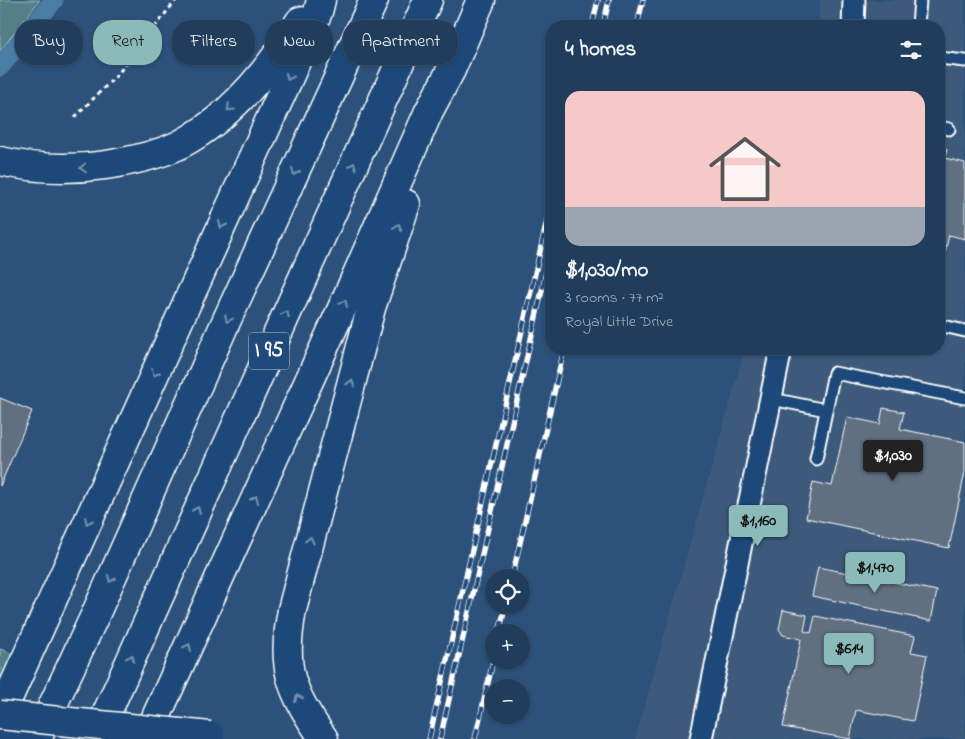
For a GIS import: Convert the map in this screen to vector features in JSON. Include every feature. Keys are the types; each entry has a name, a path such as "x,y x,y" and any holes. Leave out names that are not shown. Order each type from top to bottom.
{"main road":[{"path":"0,161 14,165 53,169 96,166 140,159 177,146 208,126 241,98 284,44 312,0"},
{"path":"217,738 0,715 286,84 322,0"},
{"name":"I 95","path":"37,739 374,0"},
{"name":"I 95","path":"95,739 428,0"},
{"path":"146,739 335,324 429,111 451,70 481,0"},
{"path":"324,739 304,710 294,688 288,663 287,635 371,308 438,114 451,70"},
{"path":"0,737 16,739"}],"street":[{"path":"853,20 854,0"},
{"path":"701,739 781,355"}],"lane":[{"path":"918,20 920,0"},
{"path":"945,59 965,61"},
{"path":"945,326 965,331"},
{"path":"816,459 834,373 965,398"},
{"path":"772,399 826,410"}],"path":[{"path":"75,117 117,75 176,0"}],"shaded area":[{"path":"820,0 965,0 965,739 635,739 743,355 945,355 945,20 818,20"}],"green space":[{"path":"0,0 40,0 24,20 15,20 15,32 0,51"},
{"path":"0,649 14,654 0,689"}],"building":[{"path":"945,158 965,163 965,239 949,235 945,252"},
{"path":"0,398 32,411 0,486"},
{"path":"883,408 904,412 900,429 965,442 965,472 949,548 806,518 813,482 832,486 847,417 880,424"},
{"path":"818,567 937,591 931,621 812,596"},
{"path":"783,610 807,615 804,631 811,633 815,616 915,636 911,652 927,655 913,721 856,710 850,739 783,727 801,639 783,635 779,629"}],"waterway":[{"path":"0,67 54,0"}],"railway":[{"path":"593,20 598,0"},
{"path":"604,20 609,0"},
{"path":"638,20 643,0"},
{"path":"429,739 545,229"},
{"path":"440,739 545,277"},
{"path":"514,569 563,355"},
{"path":"501,624 504,614"},
{"path":"475,739 491,669"}]}
